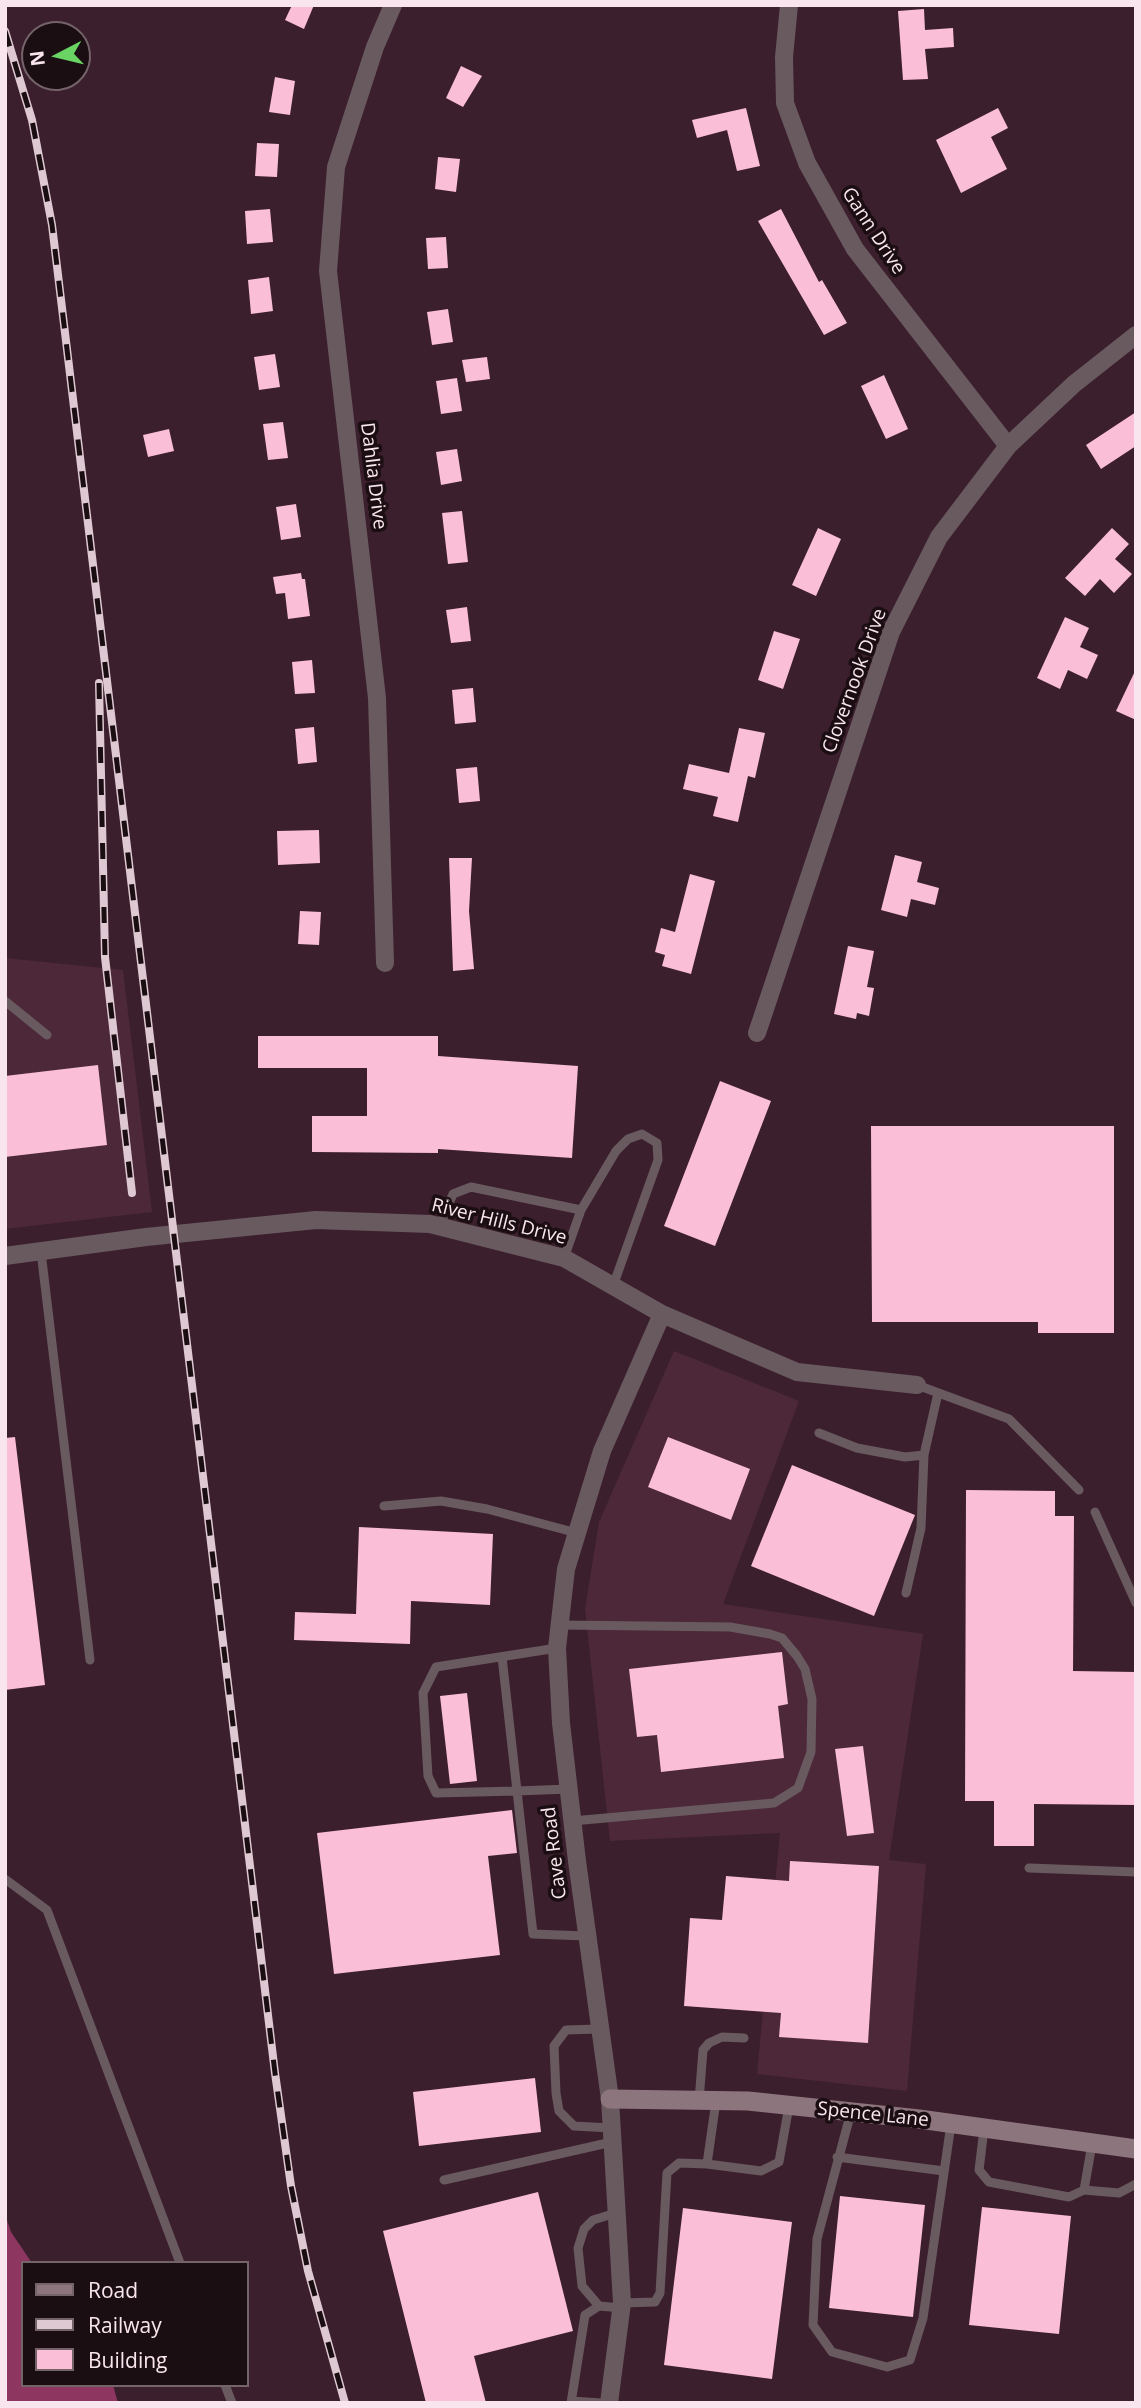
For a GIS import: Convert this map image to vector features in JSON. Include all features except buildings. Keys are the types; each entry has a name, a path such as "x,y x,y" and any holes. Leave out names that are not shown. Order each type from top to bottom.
{"main road":[{"name":"Spence Lane","path":"610,2099 789,2106 1136,2149"}],"street":[{"name":"Dahlia Drive","path":"385,963 377,698 328,271 336,167 375,47 393,5"},
{"name":"Gann Drive","path":"789,5 784,57 785,103 807,163 855,248 1007,446"},
{"name":"Clovernook Drive","path":"757,1033 891,632 939,537 1007,446 1074,384 1136,335"},
{"name":"River Hills Drive","path":"5,1256 146,1237 316,1220 439,1227 564,1258 662,1314 797,1372 917,1385"},
{"name":"Cave Road","path":"609,2403 622,2305 610,2099 598,2029 572,1821 557,1648 566,1569 602,1451 662,1314"}],"lane":[{"path":"5,1001 47,1035"},
{"path":"564,1258 581,1210 616,1151 628,1139 642,1134 657,1143 659,1160 612,1286"},
{"path":"439,1227 453,1194 471,1187 581,1210"},
{"path":"41,1252 90,1660"},
{"path":"917,1385 1009,1419 1079,1490"},
{"path":"906,1593 921,1528 924,1455 938,1393"},
{"path":"819,1433 857,1448 905,1457 924,1455"},
{"path":"384,1506 441,1501 487,1509 577,1533"},
{"path":"1095,1512 1136,1603"},
{"path":"560,1625 730,1627 770,1634 782,1638 797,1656 805,1669 812,1699 811,1752 798,1788 774,1802 572,1821"},
{"path":"557,1648 436,1667 423,1693 428,1776 436,1793 569,1789"},
{"path":"502,1657 533,1934 586,1936"},
{"path":"1029,1868 1136,1872"},
{"path":"5,1879 47,1910 179,2261"},
{"path":"598,2029 566,2030 555,2046 556,2093 559,2111 574,2126 611,2135"},
{"path":"707,2164 708,2101 703,2050 709,2043 722,2037 744,2038"},
{"path":"601,2403 572,2402 585,2315 599,2306 655,2302 660,2293 667,2173 679,2163 761,2171 779,2162 789,2106"},
{"path":"851,2112 817,2239 813,2325 832,2352 887,2367 910,2360 923,2318 951,2124"},
{"path":"984,2129 979,2170 989,2182 1069,2197 1084,2190 1119,2193 1136,2184"},
{"path":"444,2180 611,2135"},
{"path":"1084,2190 1092,2144"},
{"path":"837,2157 944,2171"},
{"path":"599,2306 582,2286 578,2248 584,2229 593,2220 616,2213"}],"shaded area":[{"path":"5,958 123,970 152,1212 5,1229"},
{"path":"674,1351 799,1401 723,1604 923,1634 889,1860 926,1864 907,2091 757,2074 780,1833 610,1841 585,1609 599,1522"},
{"path":"5,2214 11,2232 31,2261 21,2261 21,2387 114,2387 118,2403 5,2403"}],"railway":[{"path":"5,31 32,120 52,225 275,2073 291,2186 308,2271 345,2403"},
{"path":"99,683 105,957 132,1193"}]}
